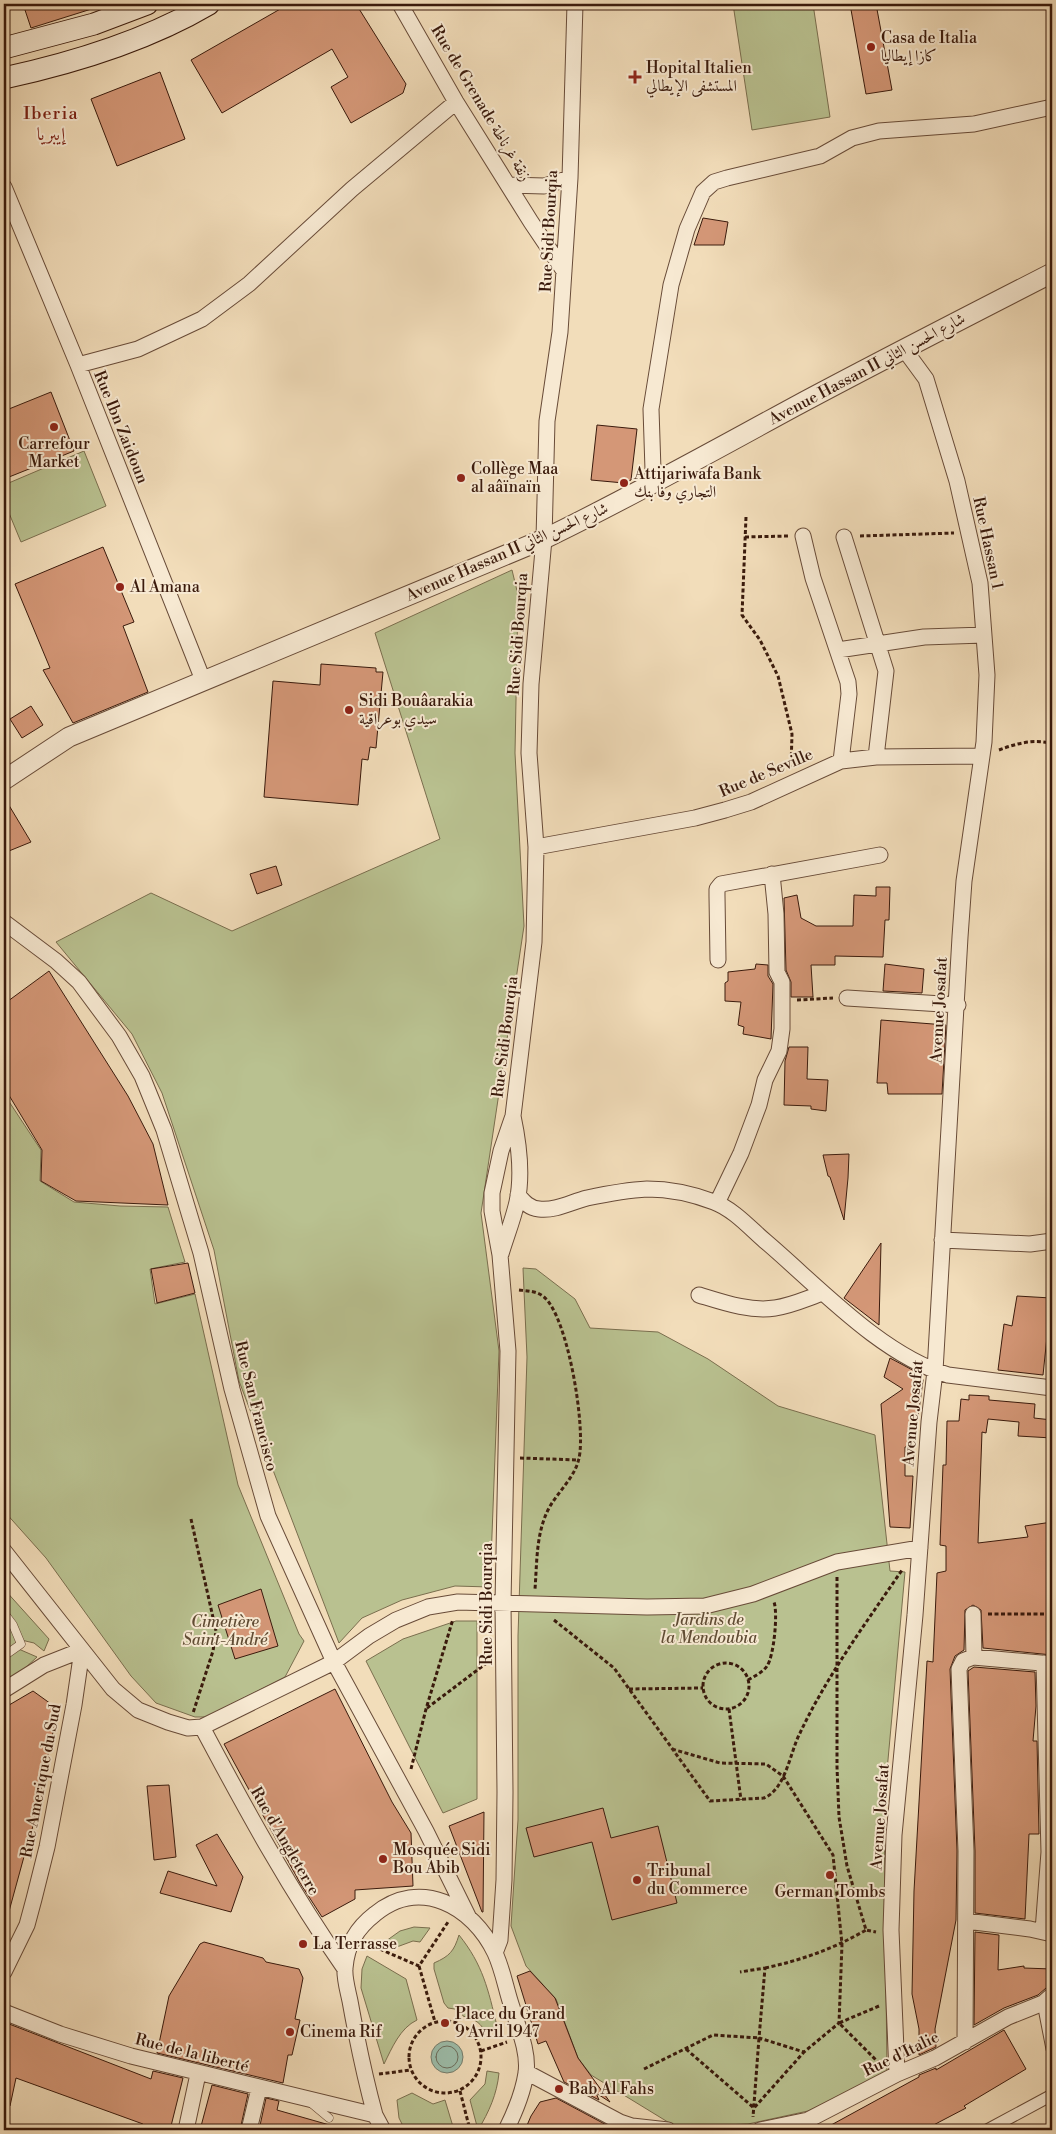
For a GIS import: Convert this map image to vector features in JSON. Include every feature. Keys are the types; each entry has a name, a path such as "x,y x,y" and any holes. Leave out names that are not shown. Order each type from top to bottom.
{"main road":[{"path":"4,48 94,24 147,4"},
{"path":"4,78 35,72 110,48 189,15 209,4"}],"street":[{"name":"Rue de Grenade زنقة غرناطة","path":"400,4 456,102 564,271"},
{"name":"Rue Sidi Bourqia","path":"495,1953 500,1940 504,1880 503,1603 508,1351 500,1255 494,1227 492,1193 500,1151 513,1116 534,942 536,847 529,753 531,684 544,539 546,421 560,332 570,178 576,4"},
{"path":"78,365 138,350 202,319 249,284 352,189 456,102"},
{"path":"651,486 653,470 651,409 671,285 687,229 703,192 709,186 714,182 728,178 820,156 852,138 879,131 974,124 1052,107"},
{"path":"509,185 544,186 570,178"},
{"name":"Rue Ibn Zaidoun","path":"4,187 78,365 203,680"},
{"name":"Avenue Hassan II شارع الحسن الثاني","path":"4,780 69,737 544,539 651,486 904,349 1052,273"},
{"name":"Rue Hassan 1","path":"904,349 926,379 954,471 980,583 987,675 982,756"},
{"path":"803,536 813,578 849,687 841,761"},
{"path":"844,536 886,671 876,757"},
{"path":"838,650 924,637 984,635"},
{"name":"Rue de Seville","path":"536,847 695,818 751,802 841,761 876,757 982,756"},
{"name":"Avenue Josafat","path":"895,2075 891,1930 896,1806 929,1422 936,1371 964,881 982,756"},
{"path":"718,960 718,886 724,883 880,855"},
{"path":"717,1203 741,1153 759,1105 765,1080 779,1052 782,1029 782,982 777,972 776,914 772,874"},
{"name":"Rue San Francisco","path":"4,922 49,955 78,982 119,1036 142,1076 164,1130 201,1253 232,1389 268,1516 334,1662 405,1794 464,1913 495,1953"},
{"path":"846,998 958,1005"},
{"name":"Rue Sidi Bourqia","path":"500,1255 518,1194 519,1153 513,1116"},
{"path":"518,1194 528,1205 545,1209 587,1198 648,1189 689,1195 717,1203 783,1255 823,1293 883,1341 936,1371 960,1378 1052,1388"},
{"path":"942,1240 1030,1244 1052,1241"},
{"path":"698,1295 732,1304 766,1309 785,1306 823,1293"},
{"path":"4,1551 113,1689 138,1710 168,1722 195,1727 334,1662 369,1636 396,1620 428,1607 458,1602 705,1606 764,1590 837,1562 918,1548"},
{"path":"973,1614 974,1657"},
{"path":"4,1690 44,1665 82,1650"},
{"name":"Rue Amerique du Sud","path":"4,1972 26,1925 36,1890 54,1809 82,1650"},
{"path":"965,2042 966,1851 958,1677 960,1664 974,1657 1048,1663 1048,1932 966,1921"},
{"name":"Rue d'Angleterre","path":"195,1727 323,1939 344,1969"},
{"path":"383,2130 375,2115 365,2076 344,1969 349,1945 364,1922 382,1908 396,1901 428,1897 464,1913"},
{"path":"495,1953 522,2037 526,2072 521,2095 506,2130"},
{"path":"1048,1999 1052,2049"},
{"name":"Rue d'Italie","path":"757,2127 808,2120 895,2075 935,2058 1008,2017 1048,1999"},
{"name":"Rue de la liberté","path":"4,2012 60,2034 131,2056 198,2074 375,2115"},
{"path":"526,2072 630,2128 668,2130"},
{"path":"186,2130 198,2074"},
{"path":"249,2130 259,2088"},
{"path":"987,2130 1052,2095"}],"lane":[{"path":"4,1613 13,1625 21,1644 4,1656"},
{"path":"306,2098 329,2118"}],"path":[{"path":"746,517 742,615 760,640 778,676 792,734 790,785"},
{"path":"982,756 1017,743 1047,742 1052,744"},
{"path":"782,1000 846,998"},
{"path":"503,1288 540,1294 551,1305 571,1360 581,1424 579,1460 572,1475 548,1510 539,1537 534,1604 614,1668 710,1801 764,1798 771,1795 783,1776 799,1733 837,1663 918,1548"},
{"path":"506,1457 579,1460"},
{"path":"191,1519 216,1631 195,1727"},
{"path":"837,1562 837,1767 841,1834 847,1866 866,1930"},
{"path":"748,1680 764,1669 771,1659 775,1606 764,1590"},
{"path":"405,1794 426,1709 458,1602"},
{"path":"973,1614 1052,1614"},
{"path":"426,1709 504,1649"},
{"path":"718,1664 733,1664 740,1667 748,1680 747,1695 736,1706 729,1708 715,1706 709,1701 703,1688 706,1674 718,1664"},
{"path":"629,1689 703,1688"},
{"path":"729,1708 741,1800"},
{"path":"672,1749 720,1763 766,1764 783,1776 833,1855 842,1944 839,2023 895,2075"},
{"path":"419,1966 464,1913"},
{"path":"740,1972 798,1961 842,1944 866,1930 878,1933 891,1930"},
{"path":"353,1938 419,1966"},
{"path":"419,1966 436,2022"},
{"path":"757,2127 754,2108 765,1968"},
{"path":"754,2108 804,2052 839,2023 894,2000"},
{"path":"448,2020 470,2030 478,2040 481,2051 482,2064 477,2075 470,2084 460,2091 448,2094 431,2091 417,2080 411,2070 409,2058 411,2046 416,2035 425,2027 436,2022 448,2020"},
{"path":"644,2069 713,2036 759,2038 804,2052"},
{"path":"481,2051 522,2037"},
{"path":"686,2049 754,2108"},
{"path":"365,2076 411,2070"},
{"path":"460,2091 470,2130"}],"green space":[{"path":"733,4 813,4 830,117 752,130"},
{"path":"84,451 106,506 21,542 4,501 4,485"},
{"path":"512,570 518,595 515,753 524,926 481,1213 499,1351 490,1587 455,1586 402,1600 362,1618 339,1643 239,1381 214,1250 162,1093 132,1034 56,942 151,893 232,931 440,839 375,633"},
{"name":"Cimetière Saint-André","path":"4,1094 41,1150 40,1181 74,1202 120,1206 168,1207 185,1262 150,1269 155,1304 195,1294 238,1485 299,1634 304,1641 285,1677 206,1717 195,1717 156,1703 131,1676 46,1558 4,1511"},
{"name":"Jardins de la Mendoubia","path":"523,1268 536,1269 575,1299 590,1328 658,1332 708,1359 778,1406 875,1435 890,1571 905,1572 884,1804 887,2072 808,2111 748,2124 676,2127 591,2075 578,2058 556,1999 526,1966 511,1926 518,1820 518,1636 527,1357"},
{"path":"4,1589 49,1639 44,1651 34,1643 17,1639 14,1647 37,1657 23,1670 4,1681"},
{"path":"456,1621 477,1621 477,1799 443,1813 366,1661 403,1639"},
{"path":"414,1927 430,1928 420,1942 413,1941 394,1948 386,1941 400,1931"},
{"path":"459,1935 479,1967 491,2000 497,2026 485,2031 478,2022 463,2016 461,2010 448,2008 444,2003 434,1969 434,1963 448,1955"},
{"path":"367,1956 406,1979 417,2020 401,2033 384,2064 361,1988 362,1969"},
{"path":"487,2071 499,2073 498,2081 492,2103 478,2130 470,2100 485,2084"},
{"path":"412,2093 433,2104 445,2100 454,2130 405,2130 399,2118 397,2100"}],"water":[{"path":"447,2041 459,2045 463,2057 459,2069 447,2073 435,2069 431,2057 435,2045"}],"building":[{"path":"23,4 100,4 101,6 31,28"},
{"path":"289,4 356,4 406,84 403,93 351,123 331,87 348,77 332,49 222,113 191,60"},
{"name":"Casa de Italia كازا إيطاليا","path":"850,4 876,4 892,90 866,94"},
{"path":"160,72 185,139 117,166 91,99"},
{"path":"703,218 728,222 724,245 694,245"},
{"path":"51,392 74,451 4,479 4,411"},
{"path":"597,425 637,429 631,480 624,483 591,480"},
{"path":"103,547 134,622 123,626 148,692 73,723 43,670 50,668 15,584"},
{"name":"Sidi Bouâarakia سيدي بوعراقية","path":"321,664 376,668 376,672 383,672 376,748 370,747 368,760 362,759 358,805 264,797 273,681 320,685"},
{"path":"31,706 43,725 22,738 10,719"},
{"path":"4,797 31,842 4,853"},
{"path":"276,866 282,885 257,894 250,874"},
{"path":"876,887 890,887 889,920 885,920 883,957 835,956 835,965 811,965 813,997 791,997 791,982 786,970 784,898 797,895 801,918 816,926 853,926 854,895 876,896"},
{"path":"756,964 768,965 768,976 773,984 771,1039 743,1034 744,1027 738,1025 741,1002 725,1001 725,983 728,981 728,972 755,969"},
{"path":"885,964 924,969 922,993 883,991"},
{"path":"49,971 128,1096 153,1144 168,1205 76,1201 41,1181 42,1150 4,1087 4,1004"},
{"path":"881,1020 946,1025 942,1094 888,1094 887,1083 877,1083"},
{"path":"789,1047 808,1047 807,1079 828,1080 826,1111 811,1109 811,1106 784,1105 785,1061"},
{"path":"849,1154 844,1220 830,1177 828,1176 823,1155"},
{"path":"881,1243 879,1325 844,1298"},
{"path":"188,1263 195,1293 157,1303 151,1269"},
{"path":"1017,1296 1051,1298 1043,1375 998,1370 1004,1324 1012,1326"},
{"path":"890,1358 920,1374 923,1380 914,1447 905,1447 905,1476 913,1476 910,1528 890,1527 881,1404 903,1389 884,1377"},
{"path":"969,1395 989,1396 989,1400 1035,1404 1034,1418 1052,1420 1052,1438 1018,1436 1019,1422 988,1419 986,1433 982,1432 978,1543 1028,1537 1025,1526 1052,1522 1052,1655 983,1648 981,1610 973,1605 965,1610 964,1650 955,1656 950,1669 957,1851 956,1920 935,2029 936,2047 919,2055 919,2029 912,1994 914,1891 927,1661 933,1662 937,1573 946,1571 946,1546 940,1545 943,1465 946,1465 947,1421 959,1421 961,1399 969,1400"},
{"path":"261,1589 278,1646 235,1659 218,1605"},
{"path":"974,1667 1035,1672 1036,1706 1033,1741 1037,1741 1039,1834 1029,1834 1025,1919 975,1913 975,1851 968,1671"},
{"path":"335,1689 392,1802 411,1833 413,1886 355,1890 355,1899 322,1917 300,1883 224,1744"},
{"path":"33,1691 58,1709 27,1853 25,1853 8,1915 4,1914 4,1708"},
{"path":"169,1785 176,1857 154,1860 147,1786"},
{"name":"Tribunal du Commerce","path":"603,1808 611,1838 658,1826 677,1903 612,1920 592,1842 534,1857 526,1828"},
{"path":"484,1812 483,1912 482,1912 449,1826"},
{"path":"217,1834 243,1877 231,1912 160,1893 168,1871 217,1886 196,1845"},
{"path":"975,1932 999,1935 998,1970 1024,1966 1024,1968 1052,1969 1052,1986 1046,1988 1038,1995 1004,2008 974,2025"},
{"path":"204,1942 263,1958 266,1962 299,1969 303,1978 295,2019 300,2020 292,2055 288,2055 283,2083 157,2053 169,1996 200,1944"},
{"path":"530,1971 555,1998 578,2058 610,2102 596,2093 599,2100 564,2082 546,2041 538,2044 517,1976"},
{"path":"4,2022 151,2079 153,2071 183,2078 170,2130 141,2130 143,2124 16,2078 10,2106 4,2106"},
{"path":"1004,2030 1026,2069 964,2106 966,2108 924,2130 822,2130 919,2077 919,2075 936,2068 936,2070"},
{"path":"212,2085 248,2094 240,2130 200,2130"},
{"path":"266,2098 279,2101 277,2110 333,2126 333,2130 259,2130"},
{"path":"556,2098 614,2130 525,2130 540,2102"}],"place":[{"name":"Casa de Italia كازا إيطاليا","path":"871,47"},
{"name":"Hopital Italien المستشفى الإيطالي","path":"635,77"},
{"name":"Carrefour Market","path":"54,427"},
{"name":"Collège Maa al aâïnaïn","path":"461,478"},
{"name":"Attijariwafa Bank التجاري وفا بنك","path":"624,483"},
{"name":"Al Amana","path":"120,587"},
{"name":"Sidi Bouâarakia سيدي بوعراقية","path":"349,710"},
{"name":"Mosquée Sidi Bou Abib","path":"383,1859"},
{"name":"German Tombs","path":"830,1875"},
{"name":"Tribunal du Commerce","path":"637,1880"},
{"name":"La Terrasse","path":"303,1944"},
{"name":"Place du Grand 9 Avril 1947","path":"445,2023"},
{"name":"Cinema Rif","path":"290,2032"},
{"name":"Bab Al Fahs","path":"559,2089"}],"district":[{"name":"Iberia إيبريا","path":"51,123"}]}
